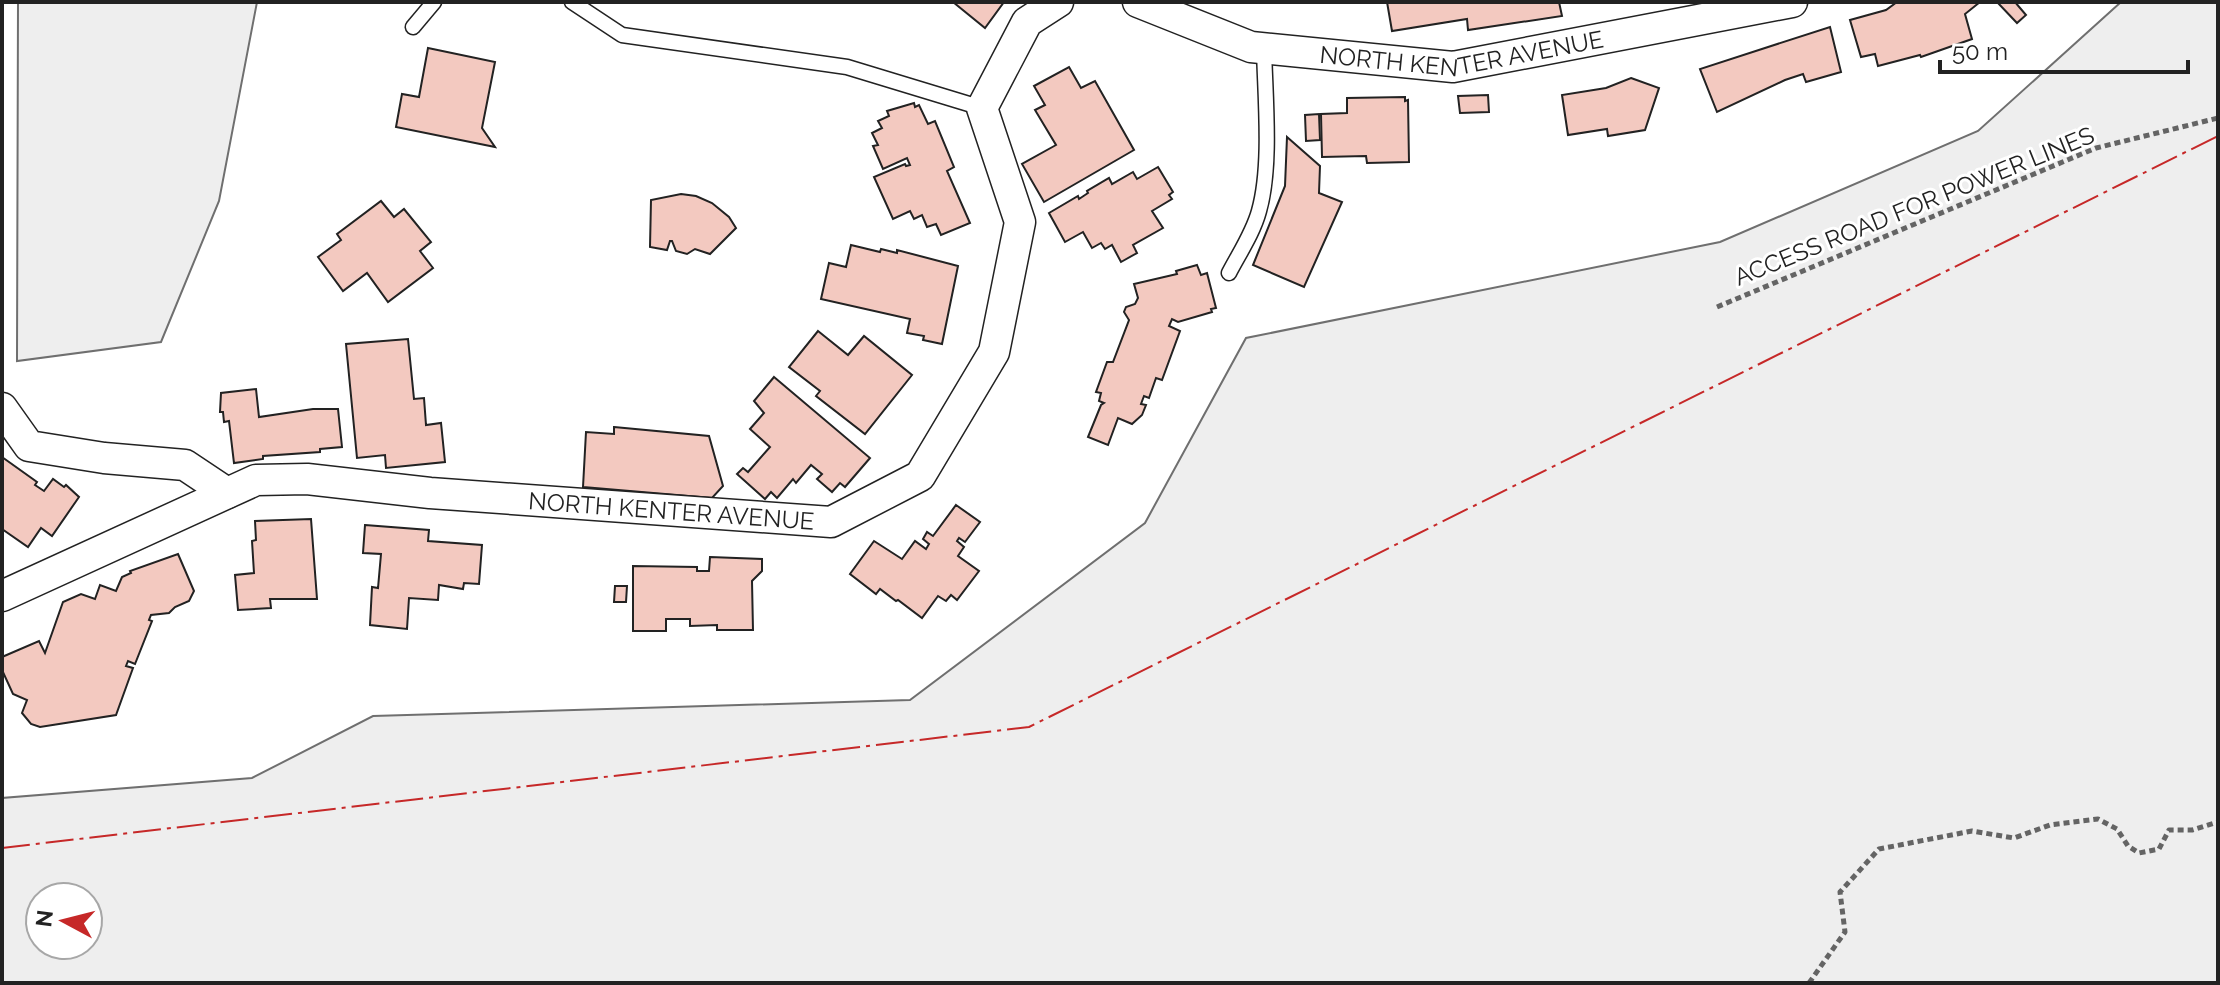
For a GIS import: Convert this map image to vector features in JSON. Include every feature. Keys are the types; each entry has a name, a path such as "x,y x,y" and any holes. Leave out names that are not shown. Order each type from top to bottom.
{"street":[{"path":"982,108 1027,22 1058,2"},
{"name":"NORTH KENTER AVENUE","path":"1138,2 1251,47 1453,67 1792,2"},
{"name":"NORTH KENTER AVENUE","path":"2,596 256,480 307,479 430,493 831,522 920,476 994,352 1020,222 982,108"},
{"path":"2,408 29,446 104,458 185,465 227,493"}],"lane":[{"path":"413,27 434,2"},
{"path":"572,2 622,35 847,67 982,108"},
{"path":"1229,273 1254,227 1260,207 1265,164 1264,48"}],"path":[{"name":"ACCESS ROAD FOR POWER LINES","path":"1717,307 2096,148 2218,118"},
{"path":"1809,983 1845,932 1840,892 1879,849 1972,831 2014,838 2050,825 2098,819 2117,829 2128,846 2139,853 2152,852 2159,849 2169,830 2192,830 2218,822"}],"shaded area":[{"path":"18,2 257,2 219,201 161,342 17,361"},
{"path":"2121,2 2218,2 2218,983 2,983 2,798 252,778 373,716 910,700 1145,523 1246,338 1720,242 1978,131"}],"building":[{"path":"953,2 1004,2 985,28"},
{"path":"1387,2 1559,2 1562,16 1468,30 1467,19 1392,31"},
{"path":"1897,2 1980,2 1965,14 1972,39 1921,57 1878,66 1875,54 1861,57 1850,20 1886,10"},
{"path":"1997,2 2015,2 2026,15 2017,23"},
{"path":"1830,27 1841,72 1806,82 1803,74 1717,112 1700,69"},
{"path":"428,48 495,62 482,128 495,147 396,127 402,94 419,97"},
{"path":"1069,67 1081,88 1095,81 1134,150 1044,202 1022,164 1056,145 1035,110 1045,105 1034,86"},
{"path":"1631,78 1659,88 1645,130 1608,136 1607,129 1568,135 1562,95 1606,88"},
{"path":"1488,95 1489,112 1460,113 1458,96"},
{"path":"1405,97 1405,101 1408,100 1409,162 1367,163 1366,156 1322,157 1321,114 1347,113 1347,98"},
{"path":"914,103 915,107 919,105 928,124 935,121 954,167 947,171 970,223 941,235 936,224 927,227 922,215 914,219 910,211 893,219 874,177 905,164 910,165 907,158 883,169 873,146 878,145 872,133 882,128 878,121 889,116 887,111"},
{"path":"1319,114 1320,140 1306,141 1305,115"},
{"path":"1287,137 1320,166 1319,193 1342,202 1304,287 1253,265 1285,186"},
{"path":"1158,167 1173,192 1169,195 1172,199 1152,211 1163,228 1133,245 1137,253 1121,262 1112,245 1105,249 1101,243 1092,248 1083,232 1065,242 1049,213 1078,196 1079,199 1109,178 1112,184 1133,172 1137,179"},
{"path":"681,194 712,203 729,217 736,228 710,254 695,249 687,254 676,251 672,241 667,250 650,247 651,200"},
{"path":"381,201 394,217 404,209 431,242 420,251 433,268 388,302 367,273 343,291 318,257 341,240 337,234"},
{"path":"851,245 880,252 881,249 897,253 897,250 958,266 942,344 907,333 910,319 821,299 829,263 846,267"},
{"path":"1197,265 1201,275 1207,273 1216,308 1178,322 1172,319 1169,326 1180,331 1162,380 1156,378 1149,398 1144,396 1141,404 1146,405 1142,415 1132,424 1118,418 1108,445 1088,437 1104,403 1099,401 1101,393 1096,392 1107,362 1113,362 1129,320 1124,312 1138,298 1134,284 1177,274 1176,271"},
{"path":"818,331 848,355 864,336 912,375 865,434 816,396 820,391 789,367"},
{"path":"408,339 414,399 424,398 426,425 441,423 445,462 386,468 385,455 357,458 346,344"},
{"path":"774,377 870,458 845,487 840,483 832,492 817,479 822,474 811,465 796,483 793,479 777,498 771,492 765,499 737,474 743,468 748,472 770,447 750,429 764,413 754,401"},
{"path":"256,389 259,417 313,409 338,409 342,447 320,449 320,452 263,456 263,459 234,463 229,421 224,422 223,412 220,412 221,393"},
{"path":"614,427 709,436 723,486 712,498 583,487 586,432 614,434"},
{"path":"2,457 37,482 35,485 44,491 53,479 64,487 66,485 79,497 52,536 41,528 28,547 2,529"},
{"path":"956,505 980,522 965,542 959,538 957,541 964,547 958,556 979,571 957,600 951,595 946,601 938,596 922,618 880,589 876,594 850,574 874,541 902,559 915,541 926,549 929,544 923,539 927,532 933,536"},
{"path":"311,519 317,599 270,599 271,608 238,610 235,575 254,573 252,541 256,540 255,521"},
{"path":"365,525 429,530 428,541 482,545 479,584 464,583 463,589 439,585 438,600 409,598 407,629 370,625 372,587 378,588 381,554 363,553"},
{"path":"178,554 194,591 189,601 169,613 151,615 149,620 152,621 135,664 128,661 126,666 133,668 116,715 40,727 31,724 22,713 27,700 13,694 2,670 2,657 39,641 45,653 63,602 81,594 95,599 100,585 116,591 122,577 130,571"},
{"path":"710,557 762,559 762,571 752,581 753,630 717,630 717,625 690,626 690,619 666,619 666,631 633,631 633,566 697,567 697,571 709,571"},
{"path":"615,586 627,586 626,602 614,602"}],"power":[{"path":"2,848 1029,727 2218,136"}]}
